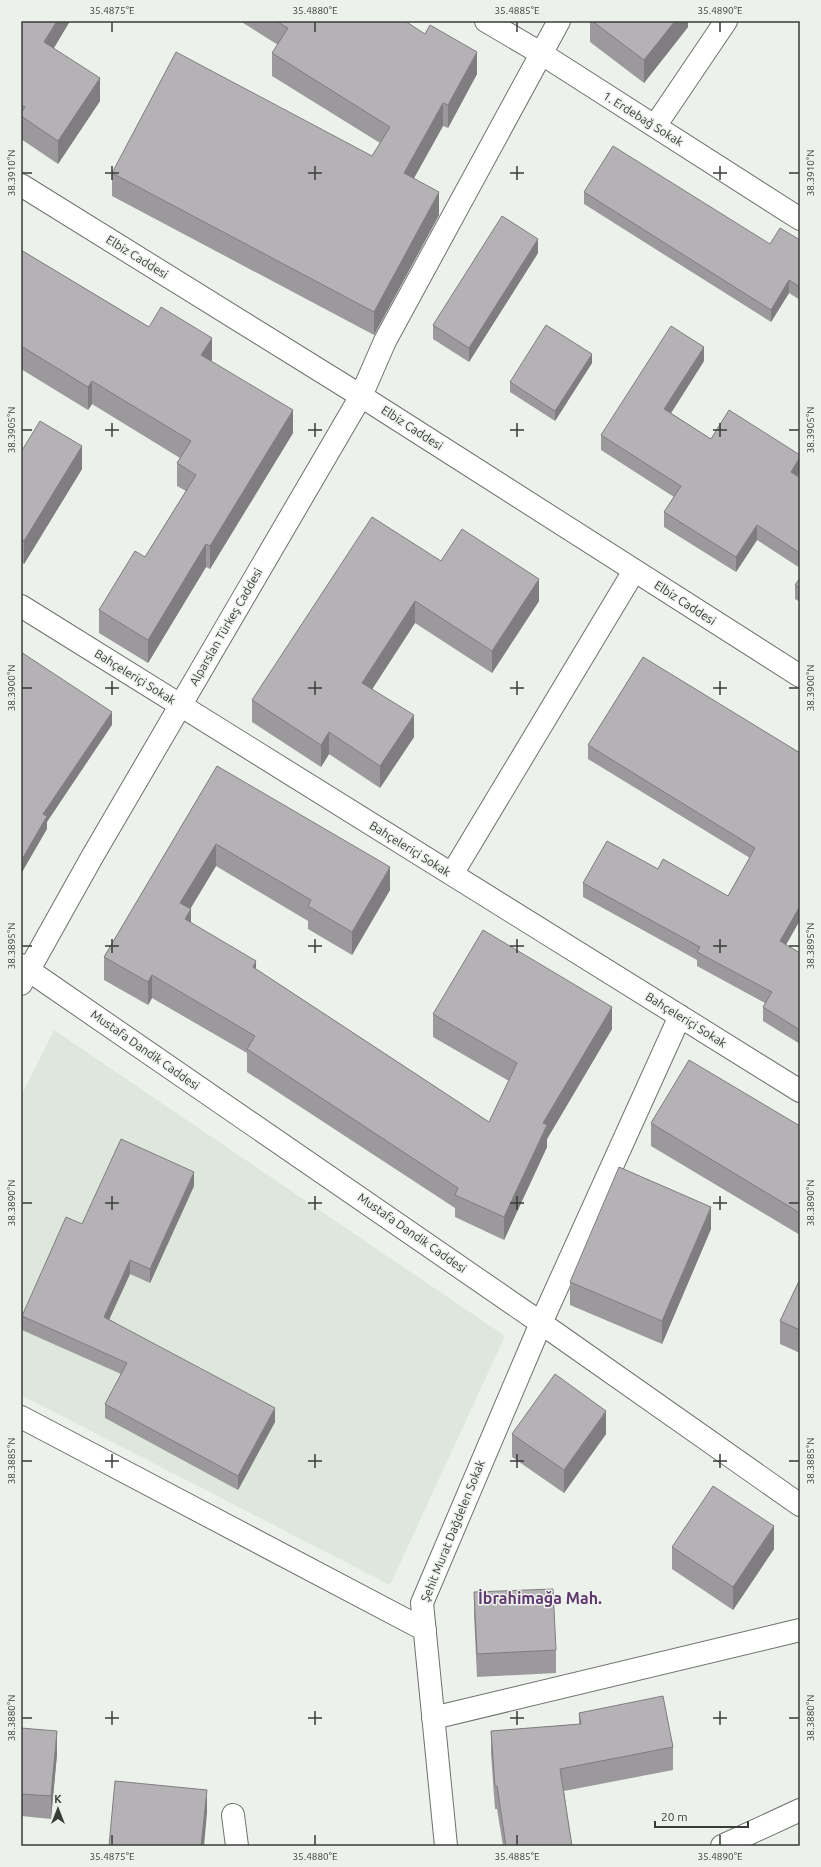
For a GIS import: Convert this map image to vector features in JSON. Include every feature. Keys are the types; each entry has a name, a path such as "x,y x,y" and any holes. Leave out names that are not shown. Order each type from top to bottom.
{"street":[{"name":"1. Erdebağ Sokak","path":"486,21 542,54 800,219"},
{"name":"Alparslan Türkeş Caddesi","path":"24,973 361,396 385,341 559,21"},
{"path":"655,126 726,21"},
{"name":"Elbiz Caddesi","path":"21,185 361,396 800,676"},
{"path":"452,874 634,570"},
{"name":"Bahçeleriçi Sokak","path":"21,606 800,1091"},
{"name":"Mustafa Dandik Caddesi","path":"24,973 541,1323 800,1505"},
{"name":"Şehit Murat Dağdelen Sokak","path":"446,1846 422,1603 541,1323 680,1016"},
{"path":"21,1417 424,1630"},
{"path":"433,1718 800,1630"},
{"path":"722,1846 800,1810"},
{"path":"233,1815 236,1846"}],"shaded area":[{"path":"54,1030 505,1336 390,1585 21,1395 21,1095"}],"building":[{"path":"21,21 57,21 44,42 100,78 58,141 21,116 21,113 25,107 21,105"},
{"path":"276,21 405,21 425,34 430,25 477,52 448,105 443,103 404,173 439,192 374,312 112,173 176,52 372,156 390,127 272,53 288,28"},
{"path":"592,21 675,21 644,60"},
{"path":"613,146 770,244 780,228 800,240 800,287 789,280 771,310 584,192"},
{"path":"502,216 538,239 469,348 433,325"},
{"path":"21,250 149,327 161,307 212,338 201,355 293,410 210,546 206,544 148,640 99,610 135,551 145,557 196,475 177,463 191,441 92,381 88,387 21,346"},
{"path":"546,325 592,354 555,411 510,382"},
{"path":"671,326 704,347 664,409 711,439 729,410 800,455 791,472 800,478 800,553 757,525 736,557 664,512 681,486 601,435"},
{"path":"40,421 82,446 24,541 21,539 21,452"},
{"path":"372,517 441,561 462,529 539,579 492,651 415,601 362,683 414,715 380,766 329,732 321,745 252,700"},
{"path":"800,578 800,588 795,585"},
{"path":"21,652 112,712 43,814 47,816 21,861"},
{"path":"643,657 800,753 800,906 780,941 800,953 800,1030 763,1007 772,992 697,952 700,947 583,883 607,841 658,869 663,859 728,896 755,848 588,745"},
{"path":"217,766 390,867 352,932 308,906 311,900 216,844 180,903 191,909 185,919 256,961 253,967 489,1122 517,1063 433,1014 483,930 612,1007 543,1123 547,1125 504,1217 455,1195 458,1188 247,1049 255,1036 152,975 148,982 104,957"},
{"path":"689,1060 800,1126 800,1213 651,1123"},
{"path":"121,1139 194,1172 150,1269 130,1260 104,1317 275,1408 238,1476 105,1404 127,1363 22,1316 66,1217 82,1224"},
{"path":"619,1167 711,1207 662,1321 570,1282"},
{"path":"800,1279 800,1330 780,1321"},
{"path":"555,1374 606,1411 564,1470 512,1434"},
{"path":"713,1486 774,1526 733,1587 672,1547"},
{"path":"553,1589 556,1650 477,1654 474,1592"},
{"path":"663,1696 673,1747 560,1769 572,1846 506,1846 497,1786 495,1786 491,1731 581,1724 579,1713"},
{"path":"21,1728 57,1731 51,1796 21,1794"},
{"path":"115,1781 207,1790 201,1846 109,1846"}],"district":[{"name":"İbrahimağa Mah.","path":"540,1598"}]}
